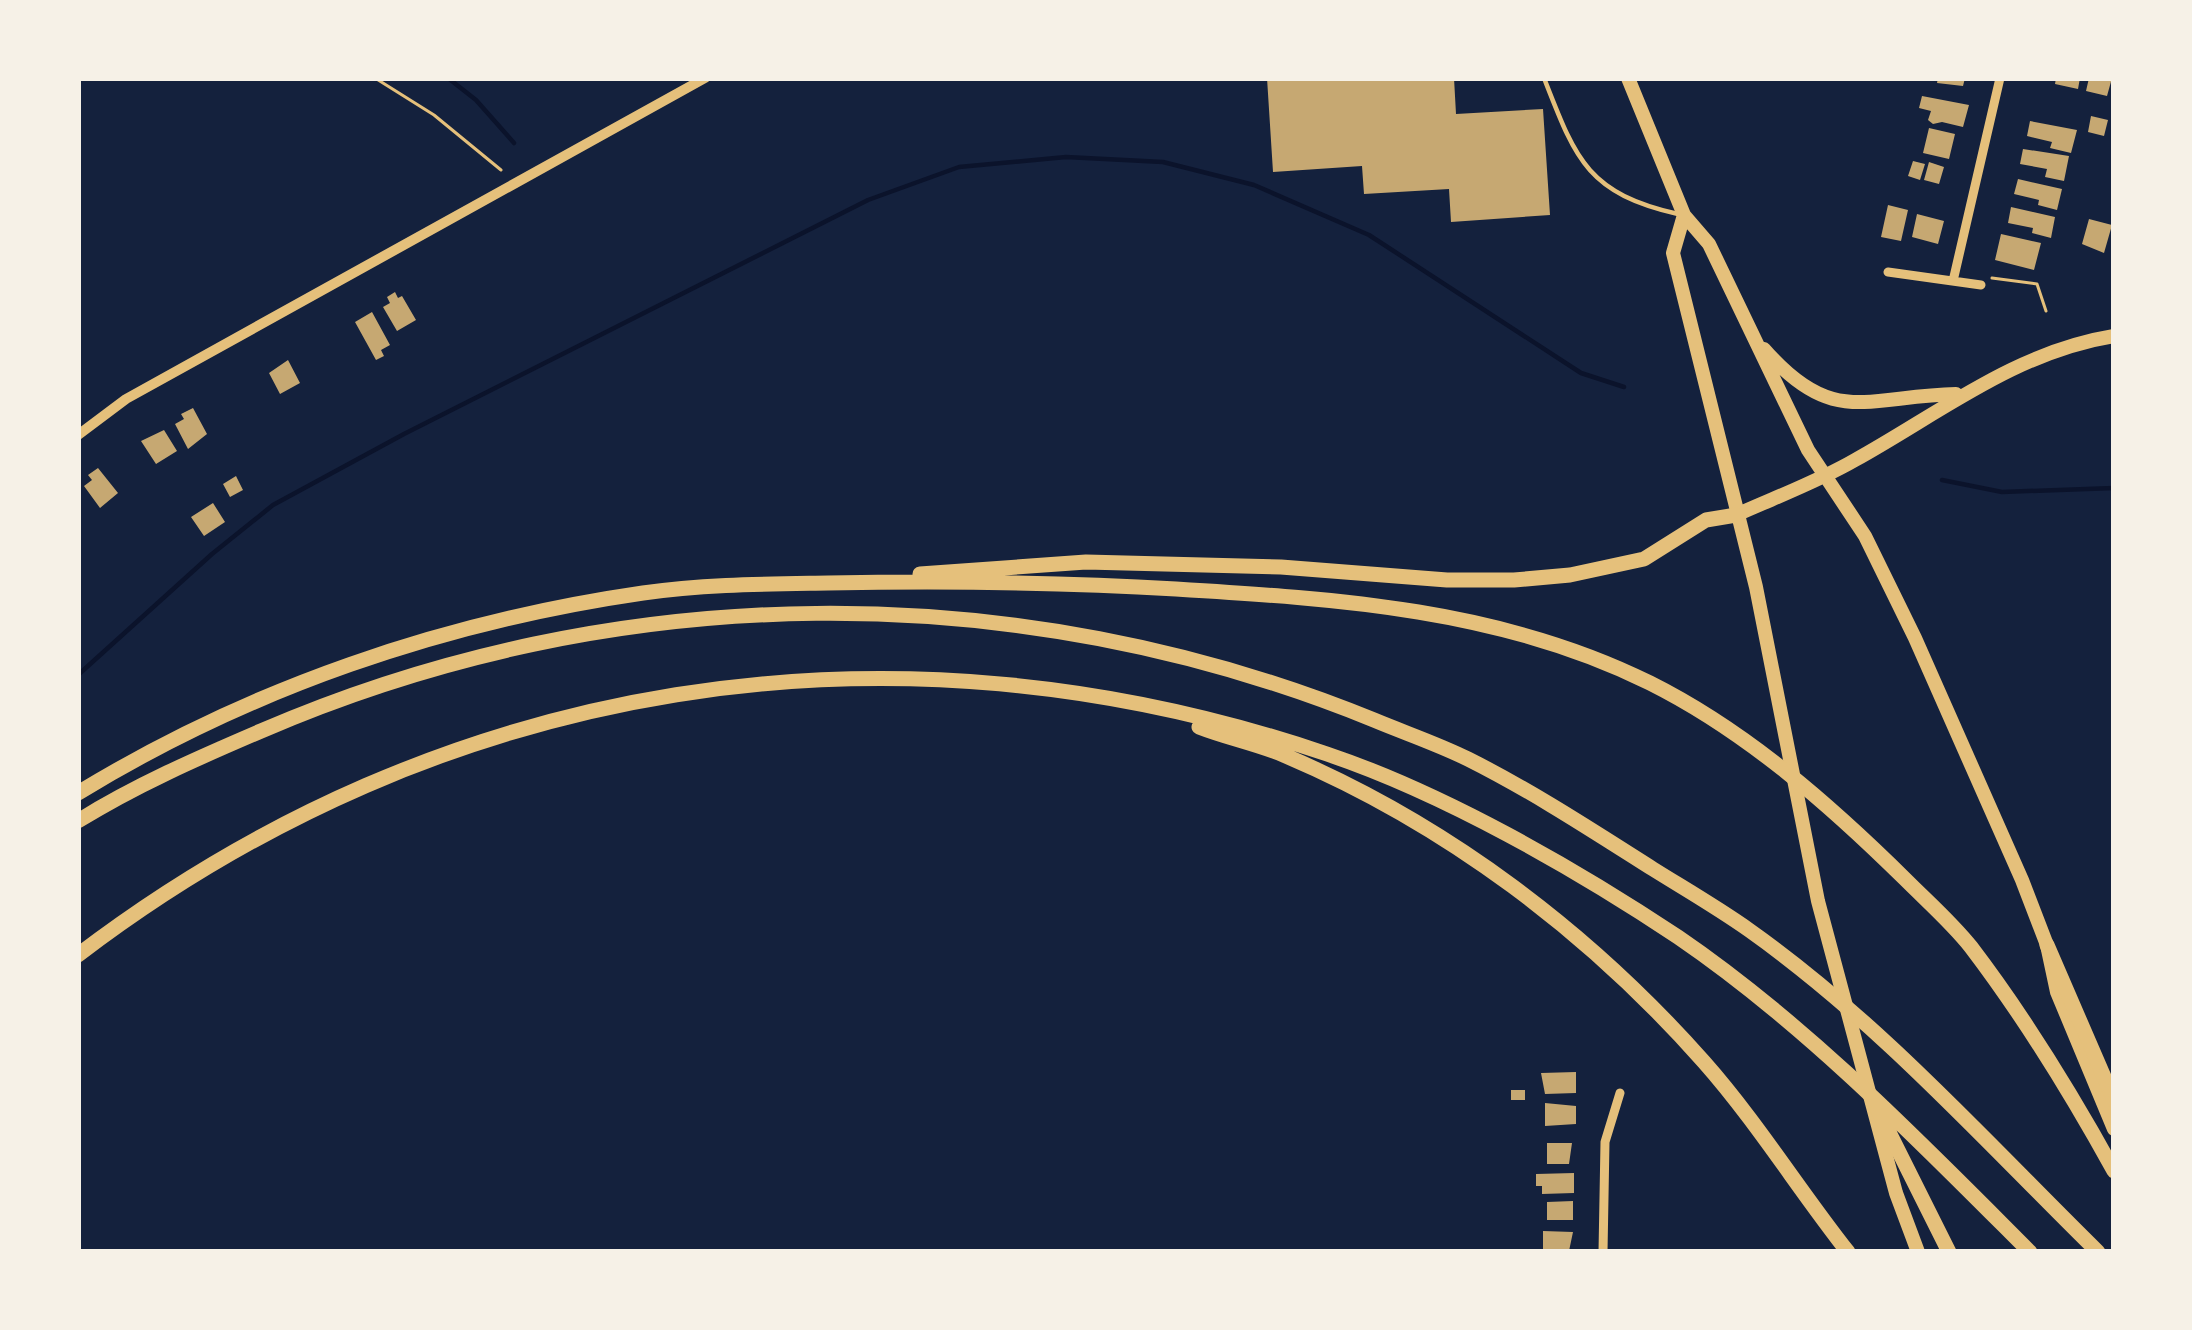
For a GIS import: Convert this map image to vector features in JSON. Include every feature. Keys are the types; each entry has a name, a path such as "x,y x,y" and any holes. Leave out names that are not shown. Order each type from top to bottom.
{"highway":[{"path":"882,582 931,572 1087,562 1514,580 1570,575 1644,559 1706,520 1736,515"},
{"path":"78,793 132,760 246,704 458,630 645,592 882,582 1130,586 1373,603 1448,615 1526,634 1594,658 1712,718 1799,782 1858,832 1966,941 2047,1052 2114,1171"},
{"path":"78,821 203,756 323,704 448,662 644,623 861,614 938,616 1040,628 1185,656 1344,708 1466,758 1574,818 1749,930 1912,1065 2098,1252"},
{"path":"78,955 191,876 334,797 428,758 515,730 702,690 804,679 917,677 1034,684 1134,703 1331,755 1429,796 1546,858 1678,938 1767,1005 2030,1252"},
{"path":"1134,703 1327,774 1450,841 1571,930 1651,1004 1706,1064 1753,1120 1844,1248"},
{"path":"2047,945 2114,1100"},
{"path":"1866,1086 1949,1252"}],"main road":[{"path":"1628,78 1684,215 1709,244 1823,477 1865,536 1915,638 2047,945 2057,992 2114,1129"},
{"path":"1684,215 1673,253 1756,587 1818,901 1896,1193 1918,1252"},
{"path":"1749,331 1779,366 1822,397 1862,405 1905,395 1960,394"},
{"path":"1736,515 1823,477 1960,394 2040,357 2114,336"}],"street":[{"path":"78,435 127,399 705,78"},
{"path":"1953,281 2000,78"},
{"path":"1888,272 1983,280"},
{"path":"1603,1252 1605,1142 1620,1093"}],"lane":[{"path":"1544,78 1582,161 1609,189 1635,204 1684,215"}],"path":[{"path":"375,78 434,115 501,170"},
{"path":"1983,280 2037,284 2046,311"}],"building":[{"path":"1267,78 1454,78 1456,114 1543,109 1550,215 1451,222 1449,189 1364,194 1362,166 1273,172"},
{"path":"1938,78 1965,78 1963,86 1937,83"},
{"path":"2056,78 2080,78 2078,89 2055,84"},
{"path":"2089,78 2112,78 2107,96 2086,91"},
{"path":"1922,96 1969,105 1963,127 1933,124 1928,120 1931,111 1919,108"},
{"path":"2091,116 2108,120 2104,136 2088,132"},
{"path":"2030,121 2077,130 2071,153 2027,136"},
{"path":"1929,128 1955,134 1949,159 1923,153"},
{"path":"2023,149 2069,156 2064,181 2045,177 2047,169 2020,164"},
{"path":"1913,161 1925,164 1920,180 1908,176"},
{"path":"1929,162 1944,167 1939,184 1924,180"},
{"path":"2018,179 2062,189 2057,210 2014,194"},
{"path":"1888,205 1908,210 1901,241 1881,237"},
{"path":"2011,207 2055,217 2051,238 2008,223"},
{"path":"1917,214 1944,221 1938,244 1912,237"},
{"path":"2089,219 2112,225 2104,253 2082,244"},
{"path":"2001,234 2041,243 2034,270 1995,260"},
{"path":"395,292 416,320 397,331 383,307"},
{"path":"372,312 390,345 376,360 355,322"},
{"path":"288,360 300,383 280,394 269,373"},
{"path":"193,408 207,434 188,449 175,424"},
{"path":"164,430 177,451 156,464 141,441"},
{"path":"98,468 118,493 100,508 84,486"},
{"path":"236,476 243,490 230,497 223,484"},
{"path":"213,503 225,522 204,536 191,517"},
{"path":"1576,1072 1576,1093 1545,1094 1541,1073"},
{"path":"1511,1090 1525,1090 1525,1100 1511,1100"},
{"path":"1545,1103 1576,1106 1576,1124 1545,1126"},
{"path":"1547,1143 1572,1143 1569,1164 1547,1164"},
{"path":"1574,1173 1574,1193 1542,1194 1542,1186 1536,1186 1536,1174"},
{"path":"1573,1201 1573,1220 1547,1220 1547,1202"},
{"path":"1543,1231 1573,1232 1569,1251 1543,1250"}],"waterway":[{"path":"448,78 476,100 514,143"},
{"path":"78,675 273,505 868,200 959,167 1066,157 1163,162 1254,185 1369,235 1581,373 1624,387"},
{"path":"1942,480 2002,492 2114,488"}]}
